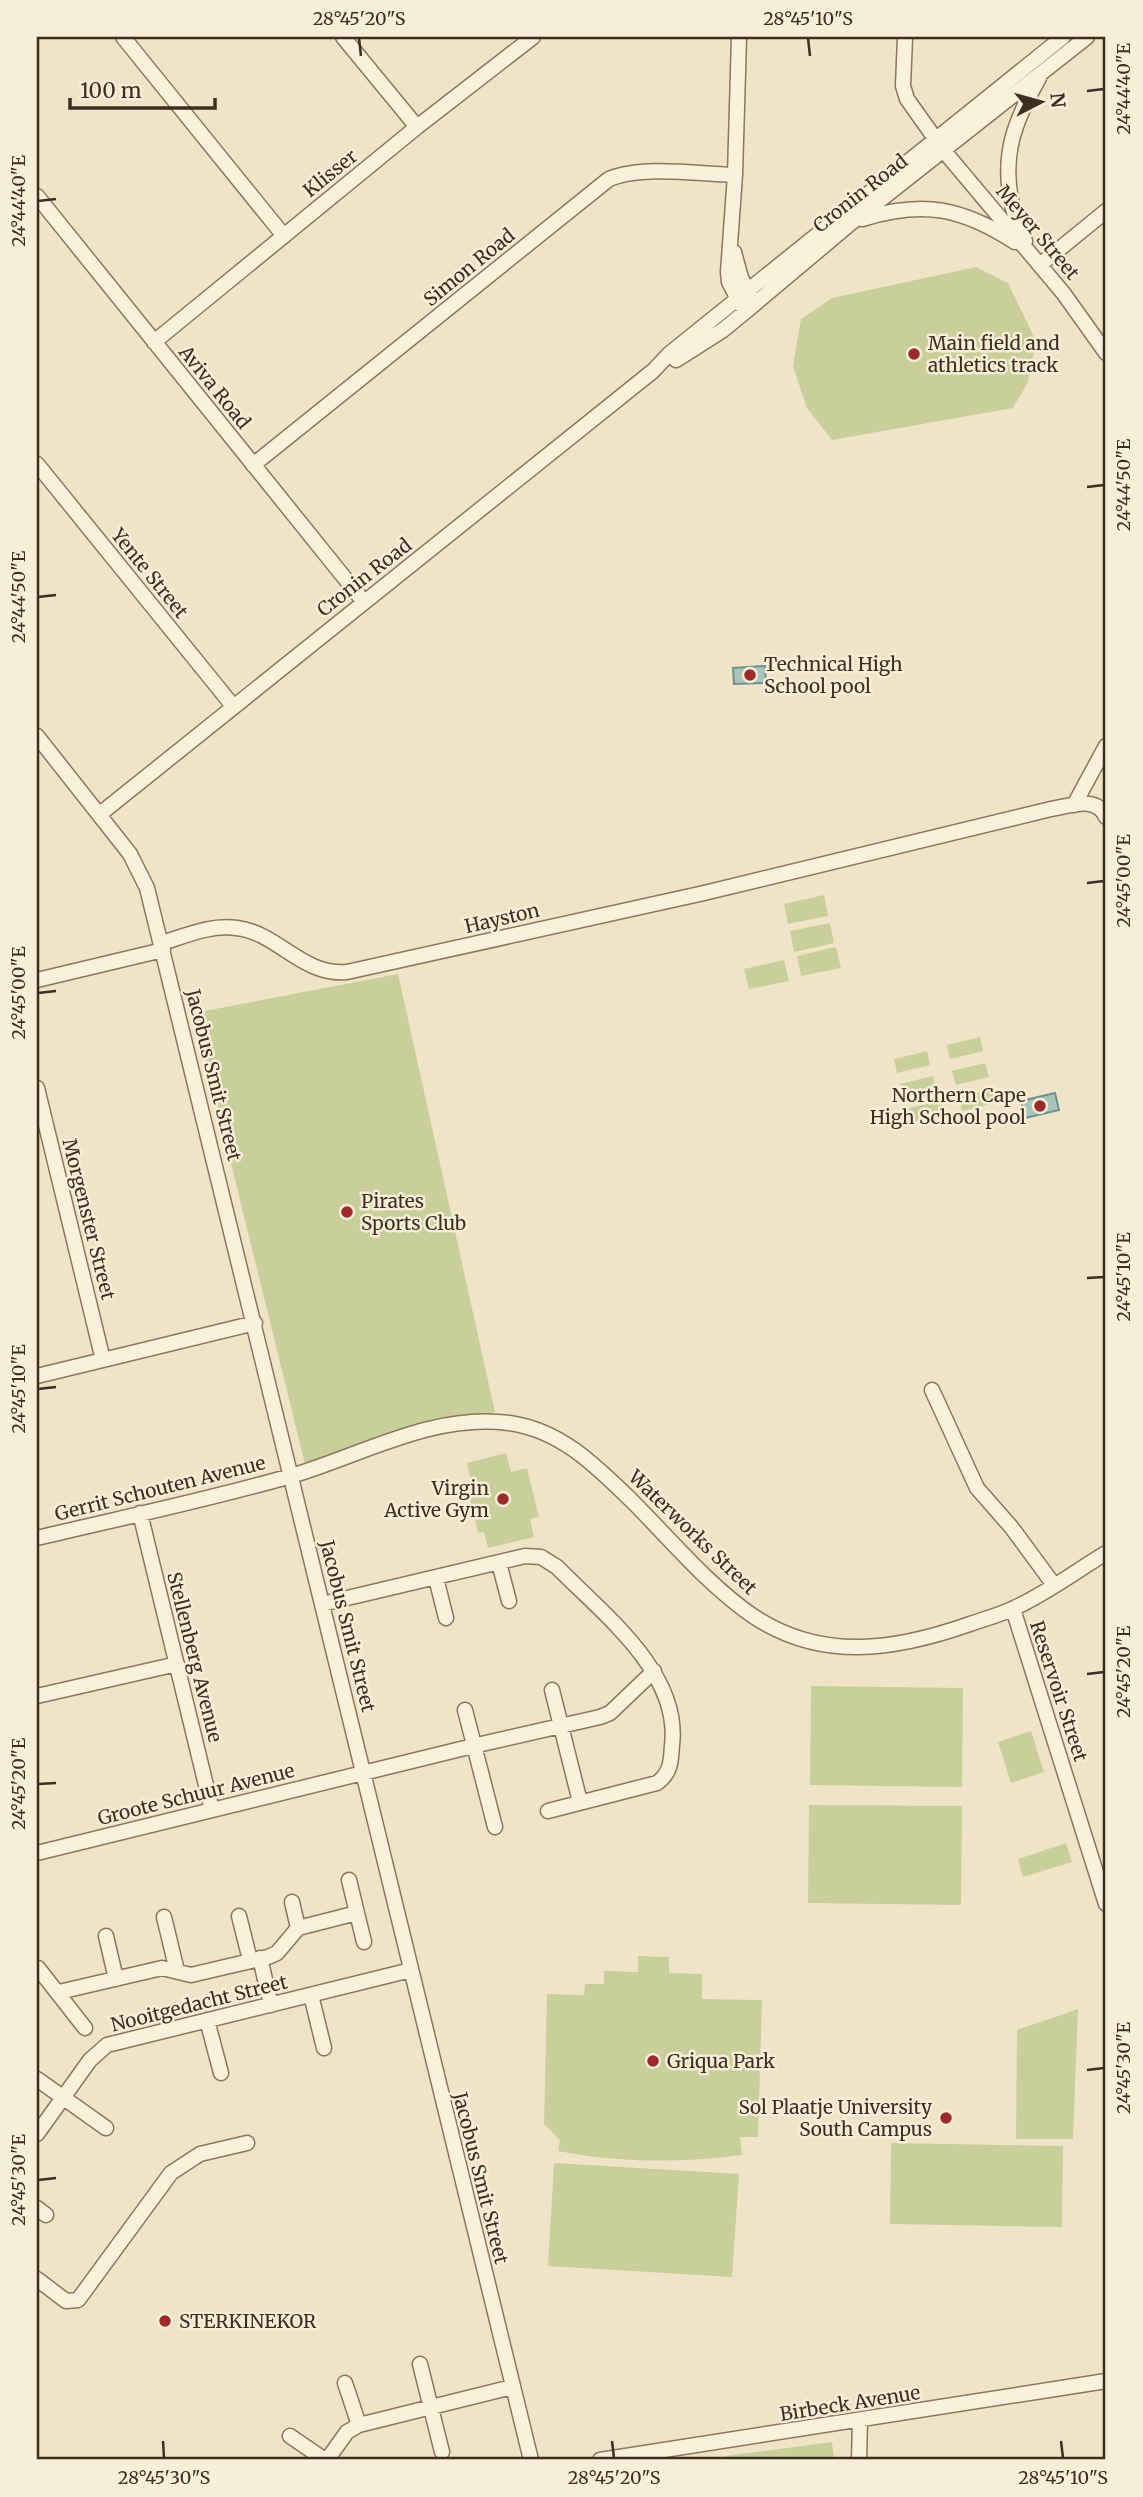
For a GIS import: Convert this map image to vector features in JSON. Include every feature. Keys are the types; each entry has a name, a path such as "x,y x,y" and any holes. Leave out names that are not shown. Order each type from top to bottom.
{"street":[{"path":"123,37 284,236"},
{"path":"343,37 417,127"},
{"name":"Klisser","path":"154,342 417,127 533,37"},
{"path":"739,37 735,175 728,272 729,282 746,302"},
{"name":"Meyer Street","path":"905,37 905,95 940,145 1041,264 1106,353"},
{"name":"Cronin Road","path":"100,814 653,371 669,354 746,302 851,223 1063,37"},
{"name":"Cronin Road","path":"746,302 940,145 1087,37"},
{"path":"1028,250 1012,204 1008,161 1019,112 1043,70"},
{"name":"Simon Road","path":"253,465 609,179 621,174 641,172 735,175"},
{"name":"Aviva Road","path":"39,204 364,602"},
{"path":"851,223 890,212 930,208 981,221 1028,250"},
{"path":"1041,264 1106,211"},
{"name":"Yente Street","path":"37,464 233,706"},
{"name":"Jacobus Smit Street","path":"37,736 100,814 139,869 147,888 531,2460"},
{"path":"1074,805 1106,746"},
{"path":"1074,805 1092,803 1101,808 1106,817"},
{"name":"Hayston","path":"37,980 162,946 207,930 236,928 260,936 307,965 330,972 347,972 704,893 1074,805"},
{"name":"Morgenster Street","path":"37,1088 39,1109 103,1360"},
{"path":"37,1376 255,1323"},
{"path":"932,1390 977,1488 1054,1585"},
{"name":"Waterworks Street","path":"292,1476 442,1425 474,1421 510,1423 541,1432 574,1449 590,1461 732,1600 756,1617 786,1634 848,1648 882,1647 927,1638 1013,1609 1106,1553"},
{"name":"Gerrit Schouten Avenue","path":"37,1538 292,1476"},
{"name":"Stellenberg Avenue","path":"140,1513 212,1810"},
{"path":"322,1604 525,1556 548,1561 646,1657 674,1717 673,1744 667,1774 657,1783 548,1811"},
{"path":"499,1563 509,1601"},
{"path":"436,1578 446,1618"},
{"name":"Reservoir Street","path":"1013,1609 1102,1880 1106,1904"},
{"path":"37,1696 177,1664"},
{"name":"Groote Schuur Avenue","path":"37,1853 610,1713 654,1671"},
{"path":"552,1690 580,1802"},
{"path":"465,1710 495,1827"},
{"path":"349,1880 364,1942"},
{"path":"292,1902 298,1928"},
{"path":"59,1992 165,1968 191,1975 275,1954 298,1928 357,1913"},
{"path":"239,1916 271,2005"},
{"path":"164,1917 177,1971"},
{"path":"106,1936 116,1979"},
{"path":"38,1968 85,2028"},
{"name":"Nooitgedacht Street","path":"37,2134 90,2060 107,2045 411,1970"},
{"path":"311,1995 324,2048"},
{"path":"207,2020 221,2073"},
{"path":"37,2079 106,2128"},
{"path":"37,2279 66,2301 78,2300 162,2183 177,2168 200,2154 247,2143"},
{"path":"420,2364 442,2452"},
{"name":"Birbeck Avenue","path":"600,2460 1106,2381"},
{"path":"345,2383 359,2424"},
{"path":"290,2436 326,2460 344,2436 359,2424 512,2387"},
{"path":"859,2460 860,2421"}],"green space":[{"name":"Main field and athletics track","path":"976,267 1008,283 1036,341 1028,382 1013,408 832,440 807,408 793,366 801,319 832,298"},
{"path":"824,895 828,916 788,924 784,904"},
{"path":"830,923 834,943 794,952 790,931"},
{"path":"836,947 841,968 801,976 797,956"},
{"path":"784,960 789,981 749,989 744,969"},
{"name":"Pirates Sports Club","path":"398,974 495,1412 423,1427 305,1464 194,1013"},
{"path":"980,1037 983,1051 950,1059 947,1045"},
{"path":"927,1051 930,1065 897,1073 894,1059"},
{"path":"985,1063 989,1077 956,1085 952,1071"},
{"path":"933,1076 936,1090 903,1098 900,1084"},
{"path":"992,1089 995,1103 962,1111 959,1097"},
{"path":"939,1101 943,1115 910,1123 906,1109"},
{"name":"Virgin Active Gym","path":"506,1453 511,1472 527,1468 539,1517 530,1519 534,1537 488,1548 484,1532 478,1533 466,1482 471,1481 467,1463"},
{"path":"811,1686 963,1688 962,1787 810,1785"},
{"path":"1031,1731 1044,1772 1011,1783 998,1742"},
{"path":"809,1805 962,1806 961,1905 808,1903"},
{"path":"1066,1843 1072,1862 1023,1877 1018,1859"},
{"name":"Griqua Park","path":"638,1956 669,1957 669,1973 702,1974 702,1999 762,2000 758,2137 740,2137 742,2155 650,2160 604,2158 558,2151 560,2140 544,2124 547,1994 584,1995 585,1984 604,1984 604,1971 638,1972"},
{"path":"1078,2009 1073,2139 1016,2139 1017,2030"},
{"path":"891,2143 1063,2146 1062,2227 890,2224"},
{"path":"554,2163 739,2174 732,2277 548,2266"},
{"path":"832,2442 834,2460 726,2460 725,2456"}],"water":[{"name":"Technical High School pool","path":"765,666 766,683 734,684 733,668"},
{"name":"Northern Cape High School pool","path":"1055,1093 1059,1110 1025,1118 1021,1101"}],"place":[{"name":"Main field and athletics track","path":"914,354"},
{"name":"Technical High School pool","path":"750,675"},
{"name":"Northern Cape High School pool","path":"1040,1106"},
{"name":"Pirates Sports Club","path":"347,1212"},
{"name":"Virgin Active Gym","path":"503,1499"},
{"name":"Griqua Park","path":"653,2061"},
{"name":"Sol Plaatje University South Campus","path":"946,2118"},
{"name":"STERKINEKOR","path":"165,2321"}]}
